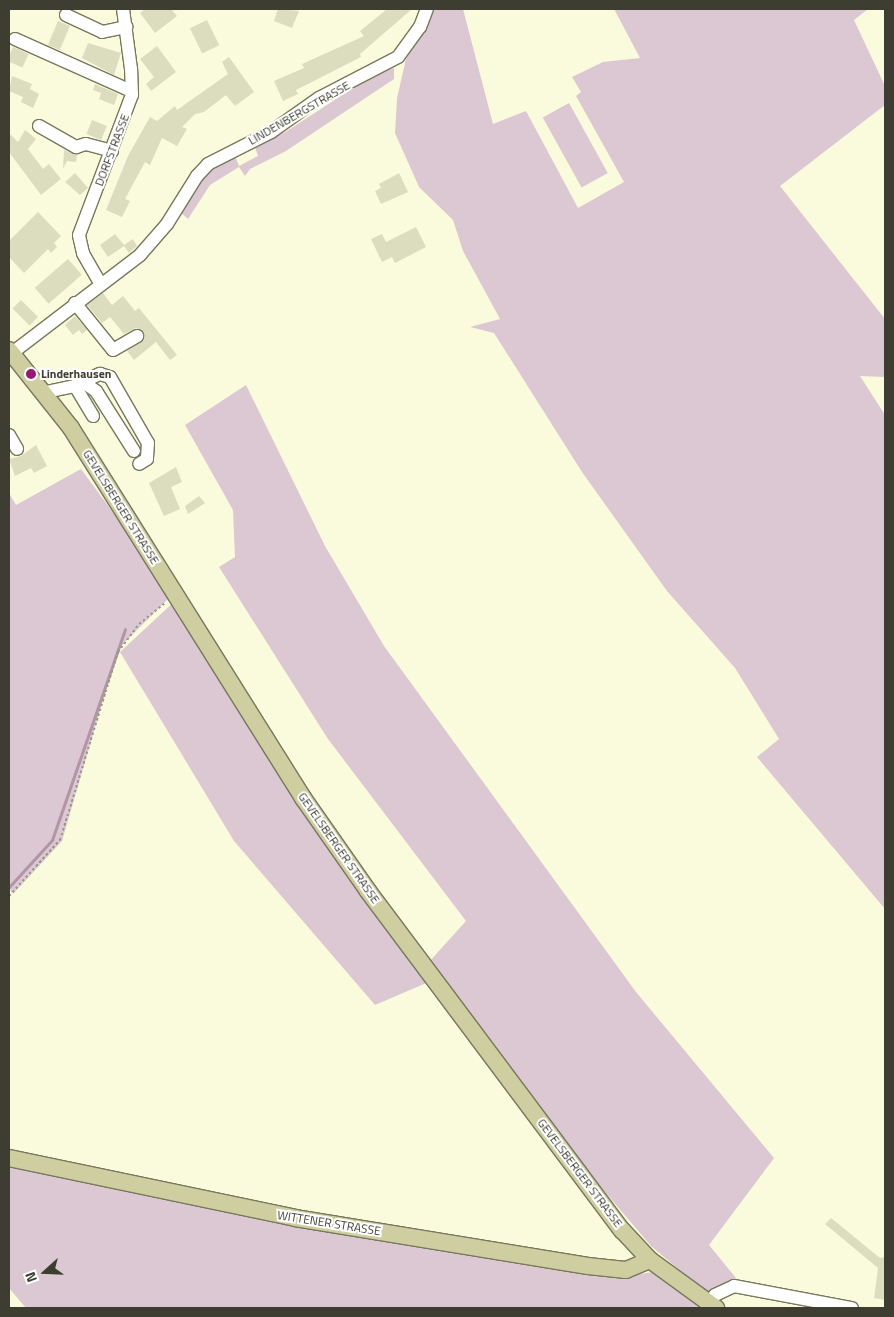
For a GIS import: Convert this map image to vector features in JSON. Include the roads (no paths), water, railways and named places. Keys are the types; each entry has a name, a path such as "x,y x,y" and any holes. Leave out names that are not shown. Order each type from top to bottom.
{"main road":[{"name":"GEVELSBERGER STRASSE","path":"11,351 46,392 337,847 592,1191 650,1260 712,1306"},
{"name":"WITTENER STRASSE","path":"9,1158 295,1218 588,1266 626,1270 650,1260"}],"street":[{"name":"DORFSTRASSE","path":"100,283 82,253 79,236 112,151 132,91 123,9"},
{"name":"LINDENBERGSTRASSE","path":"11,351 149,245 167,224 197,176 208,164 271,132 319,98 398,56 420,27 427,9"},
{"path":"66,15 102,32 126,27"},
{"path":"15,39 132,91"},
{"path":"39,126 76,147 86,144 112,151"},
{"path":"75,303 113,350 137,336"},
{"path":"46,392 79,384 100,374 110,377 148,443 146,459 139,464"},
{"path":"79,384 94,416"},
{"path":"79,384 96,391 134,451"},
{"path":"9,435 17,449"},
{"path":"712,1306 715,1295 734,1286 852,1308"}],"waterway":[{"path":"9,887 52,840 125,629"}],"place":[{"name":"Linderhausen","path":"31,374"}]}
